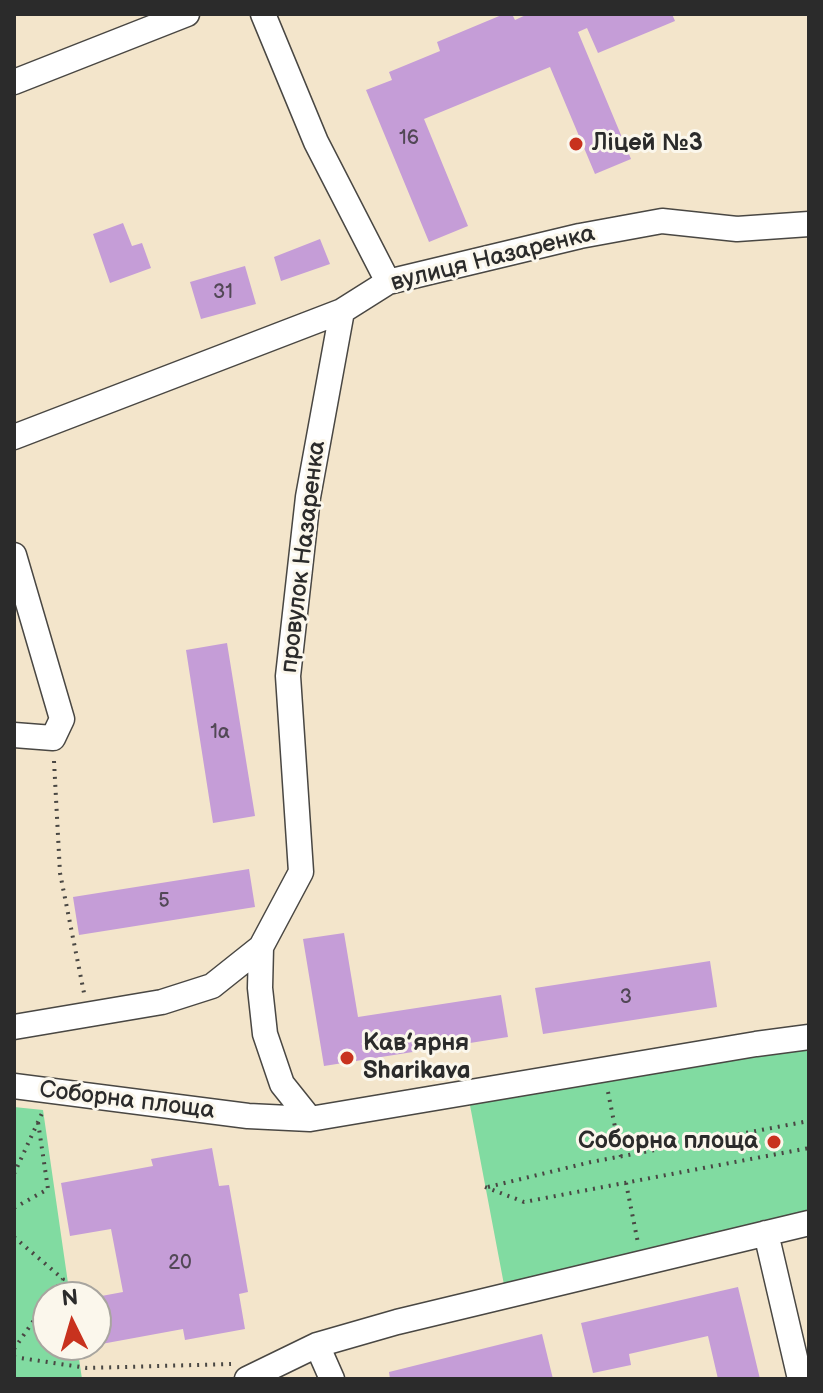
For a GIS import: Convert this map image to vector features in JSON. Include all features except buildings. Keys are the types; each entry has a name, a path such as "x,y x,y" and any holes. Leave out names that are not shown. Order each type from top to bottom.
{"street":[{"path":"14,82 187,14"},
{"path":"263,14 316,142 388,282"},
{"name":"вулиця Назаренка","path":"14,437 342,311 388,282 580,236 662,221 737,229 809,224"},
{"name":"провулок Назаренка","path":"310,1119 282,1084 265,1034 260,988 261,947 301,872 288,676 308,497 342,311"},
{"path":"14,555 62,719 53,738 14,735"},
{"path":"14,1027 162,1002 212,986 261,947"},
{"name":"Соборна площа","path":"14,1086 248,1116 310,1119 809,1037"},
{"path":"241,1372 317,1345 397,1322 809,1223"},
{"path":"766,1233 800,1379"},
{"path":"317,1345 332,1379"}],"path":[{"path":"53,738 60,873 89,1015"},
{"path":"604,1070 621,1157"},
{"path":"14,1174 53,1092"},
{"path":"809,1121 485,1187 524,1202 809,1148"},
{"path":"14,1208 48,1189 38,1122"},
{"path":"626,1183 642,1263"},
{"path":"14,1237 63,1279 62,1281"},
{"path":"14,1349 32,1323"},
{"path":"14,1357 87,1368 241,1372"}],"green space":[{"path":"809,1049 809,1214 505,1290 469,1100"},
{"path":"14,1107 43,1110 68,1281 32,1281 32,1361 79,1361 82,1379 14,1379"}],"place":[{"name":"Ліцей №3","path":"576,144"},
{"name":"Кав’ярня Sharikava","path":"347,1058"},
{"name":"Соборна площа","path":"774,1142"}]}
